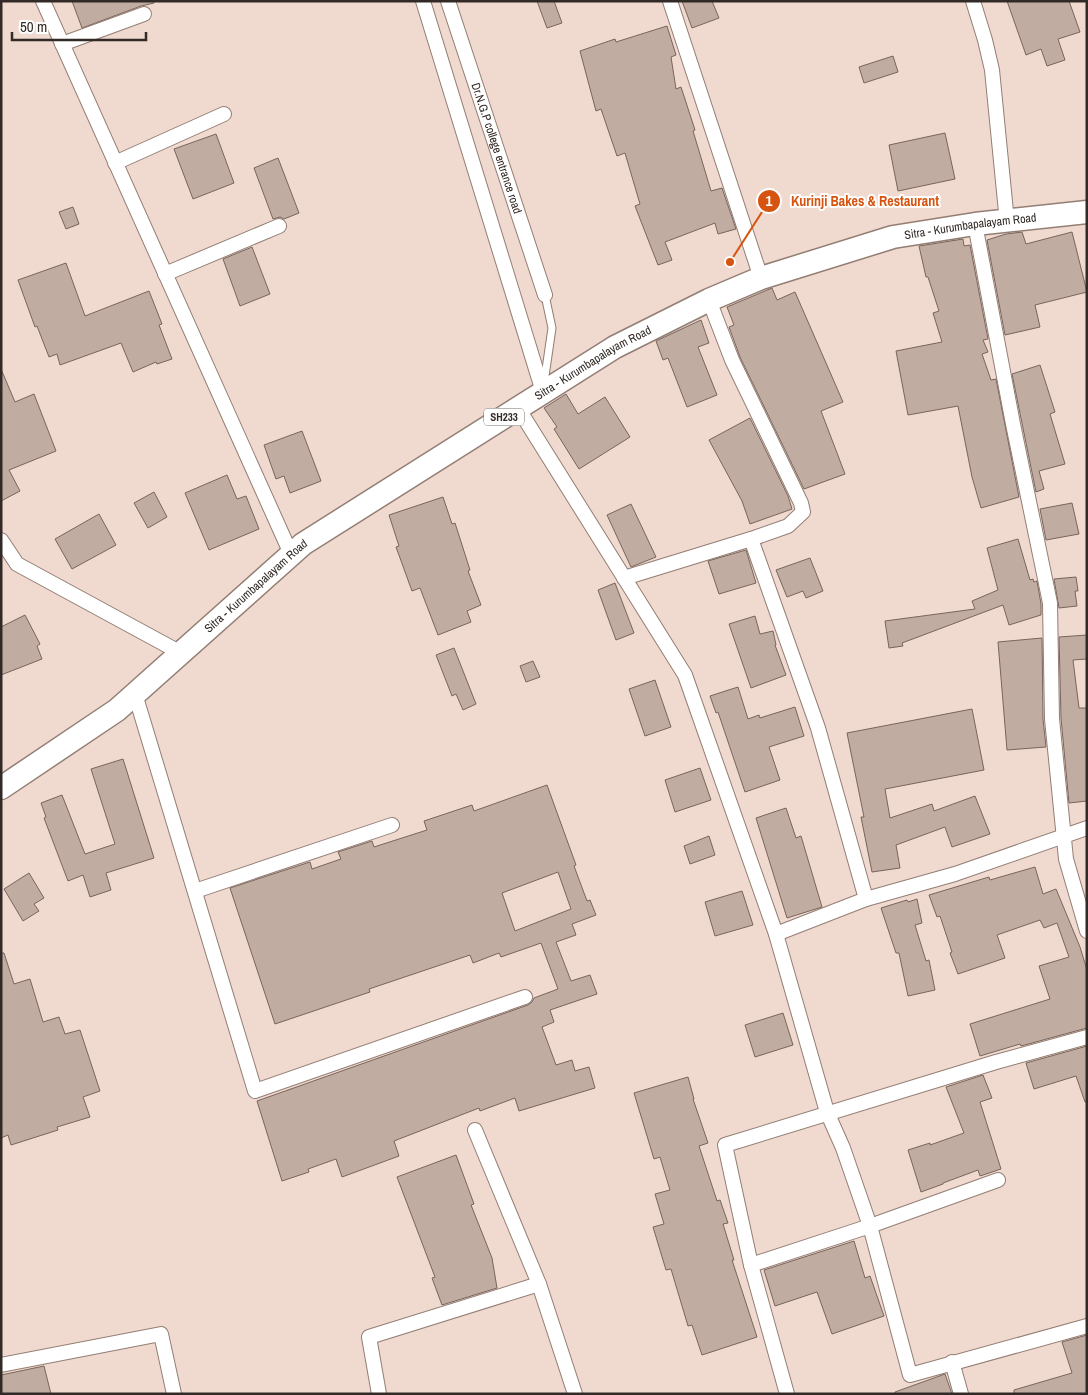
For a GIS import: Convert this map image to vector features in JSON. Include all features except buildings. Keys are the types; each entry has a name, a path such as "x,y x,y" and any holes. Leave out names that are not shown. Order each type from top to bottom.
{"main road":[{"name":"Sitra - Kurumbapalayam Road","path":"1,788 117,710 303,544 615,347 709,300 761,278 893,237 975,224 1087,212"}],"street":[{"path":"43,1 292,554"},
{"path":"423,1 543,392"},
{"name":"Dr.N.G.P college entrance road","path":"448,1 545,295"},
{"path":"670,1 761,278"},
{"path":"973,1 992,70 1007,222"},
{"path":"62,44 144,14"},
{"path":"115,163 224,114"},
{"path":"975,224 1012,424 1050,602 1052,718 1063,835 1066,859 1087,931"},
{"path":"165,274 279,226"},
{"path":"624,578 788,526 803,512 801,504 732,360 709,300"},
{"path":"518,408 685,675 776,934 827,1112 843,1148 870,1226 910,1374 1087,1326"},
{"path":"750,539 818,728 866,898"},
{"path":"1,540 17,564 181,653"},
{"path":"135,694 255,1091 525,997"},
{"path":"195,891 392,825"},
{"path":"776,934 866,898 955,874 1087,828"},
{"path":"787,1394 751,1265 725,1144 827,1112 1087,1037"},
{"path":"475,1130 539,1284 575,1394"},
{"path":"751,1265 870,1226 998,1180"},
{"path":"379,1394 369,1336 539,1284"},
{"path":"1,1365 161,1334 174,1394"},
{"path":"952,1362 962,1394"}],"lane":[{"path":"543,392 552,328 545,295"}],"place":[{"name":"Kurinji Bakes & Restaurant","path":"730,262"}]}
